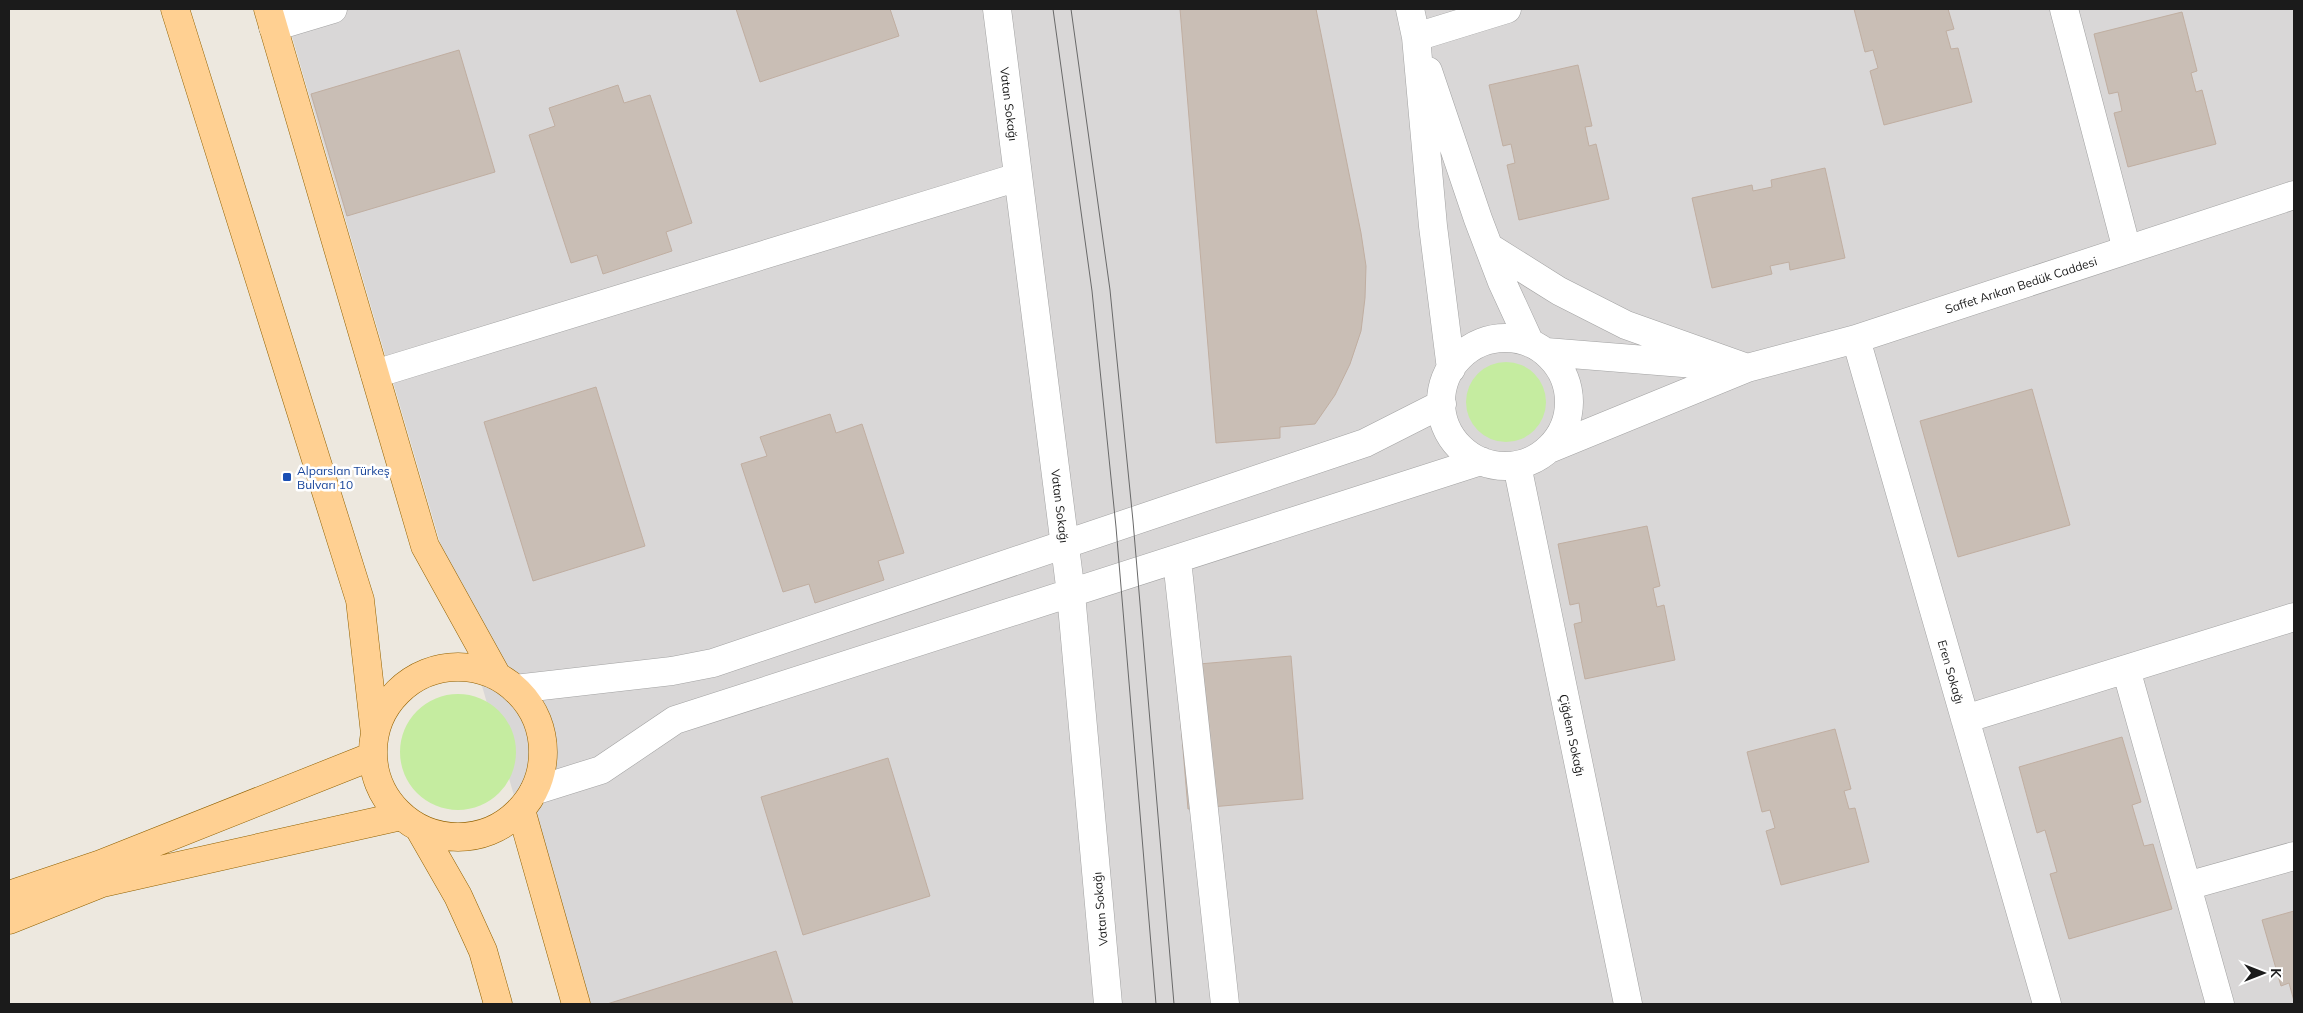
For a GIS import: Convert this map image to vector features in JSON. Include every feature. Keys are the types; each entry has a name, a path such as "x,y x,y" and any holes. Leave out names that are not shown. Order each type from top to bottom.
{"main road":[{"path":"175,9 360,600 377,778 387,798 410,822 458,896 483,951 498,1004"},
{"path":"9,920 102,883 410,822 440,836 462,838 484,833 498,827 528,800 541,770 543,748 539,726 530,706 506,683 426,546 271,18"},
{"path":"374,745 382,714 395,695 412,680 432,671 454,667 476,669 506,683"},
{"path":"9,895 101,864 374,745"},
{"path":"528,800 576,1004"}],"street":[{"path":"271,18 333,9"},
{"name":"Vatan Sokağı","path":"998,9 1071,594 1108,1004"},
{"path":"1410,9 1416,37 1433,226 1451,369"},
{"path":"1416,37 1507,9"},
{"path":"2064,9 2127,250"},
{"path":"1416,37 1489,247 1538,347 1558,366 1566,382 1569,400 1567,418 1560,435 1549,449"},
{"path":"375,374 1018,177"},
{"name":"Saffet Arıkan Bedük Caddesi","path":"1747,368 1856,339 2294,195"},
{"path":"1489,247 1559,291 1626,324 1747,368"},
{"path":"1513,338 1538,347 1747,368 1549,449 1534,459 1517,465 1499,466 1481,461 1466,452 1453,438 1445,422 1442,404 1443,386 1451,369 1462,355 1477,345 1494,339 1513,338"},
{"name":"Eren Sokağı","path":"1856,339 2047,1004"},
{"path":"506,683 672,671 713,663 1365,442 1442,404"},
{"path":"528,800 601,770 675,720 1481,461"},
{"name":"Çiğdem Sokağı","path":"1517,465 1628,1004"},
{"path":"1177,560 1225,1004"},
{"path":"1965,719 2294,617"},
{"path":"2126,669 2220,1004"},
{"path":"2187,886 2294,856"}],"shaded area":[{"path":"284,9 2294,9 2294,1004 575,1004"}],"green space":[{"path":"1506,362 1521,365 1534,374 1543,387 1546,402 1543,417 1534,430 1521,439 1506,442 1491,439 1478,430 1469,417 1466,402 1469,387 1478,374 1491,365"},
{"path":"458,694 480,698 499,711 512,730 516,752 512,774 499,793 480,806 458,810 436,806 417,793 404,774 400,752 404,730 417,711 436,698"}],"building":[{"path":"736,9 890,9 899,36 760,82"},
{"path":"1180,9 1316,9 1361,233 1366,266 1365,298 1361,331 1350,364 1335,395 1315,424 1280,427 1280,438 1216,443"},
{"path":"1854,9 1948,9 1954,29 1946,31 1951,49 1958,48 1972,102 1884,125 1870,71 1878,68 1873,50 1865,52"},
{"path":"2182,12 2197,71 2191,73 2196,92 2202,90 2216,144 2128,167 2114,113 2122,111 2118,92 2109,94 2094,34"},
{"path":"459,50 495,172 347,216 311,94"},
{"path":"1578,65 1592,126 1585,127 1589,146 1596,144 1609,199 1519,220 1507,165 1515,163 1511,144 1503,146 1489,85"},
{"path":"618,85 624,103 650,95 692,223 666,232 672,251 603,274 597,255 571,263 529,135 555,126 549,108"},
{"path":"1825,168 1845,258 1790,270 1789,262 1770,266 1772,274 1712,288 1692,198 1752,185 1753,191 1772,187 1771,180"},
{"path":"596,387 645,546 533,581 484,422"},
{"path":"2032,389 2070,525 1958,557 1920,421"},
{"path":"830,414 836,433 862,424 904,553 878,561 884,580 815,603 809,584 783,592 741,464 767,456 760,437"},
{"path":"1647,526 1660,586 1653,588 1657,607 1664,605 1675,660 1585,679 1574,624 1582,622 1579,603 1570,605 1558,544"},
{"path":"1291,656 1303,799 1188,809 1176,666"},
{"path":"1835,729 1851,789 1844,791 1849,809 1855,808 1869,862 1781,885 1766,831 1775,828 1770,810 1762,812 1747,752"},
{"path":"2122,737 2141,802 2132,805 2144,846 2153,844 2172,909 2069,939 2050,874 2057,872 2045,830 2037,833 2019,767"},
{"path":"888,758 930,896 803,935 761,797"},
{"path":"2294,911 2294,1001 2289,983 2281,986 2262,920"},
{"path":"776,951 793,1004 607,1004"}],"tram line":[{"path":"1053,9 1092,291 1116,527 1156,1004"},
{"path":"1071,9 1110,290 1133,521 1174,1004"}],"place":[{"name":"Alparslan Türkeş Bulvarı 10","path":"287,477"}]}
